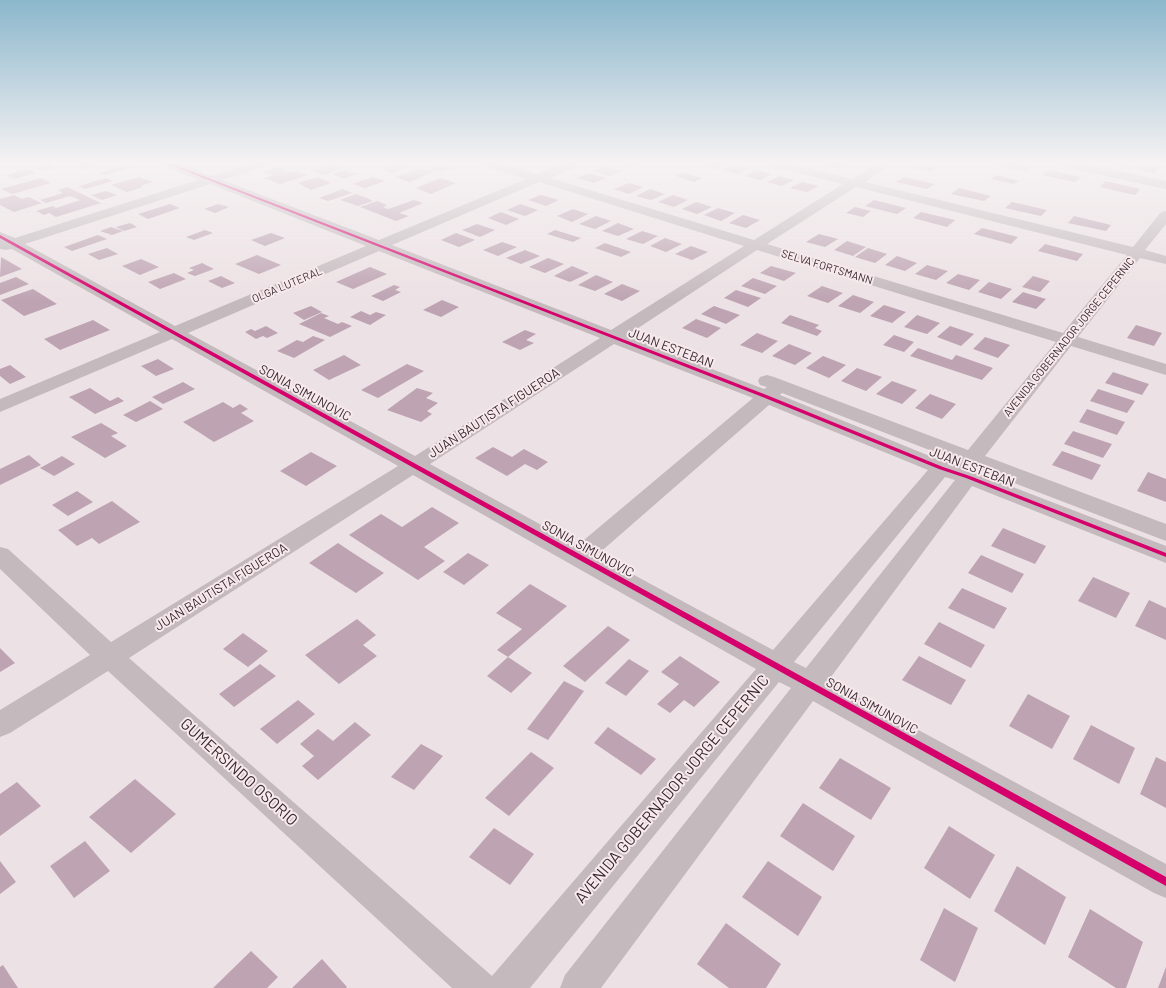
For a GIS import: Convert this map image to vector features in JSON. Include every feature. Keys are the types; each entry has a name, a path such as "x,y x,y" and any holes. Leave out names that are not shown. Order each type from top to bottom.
{"street":[{"path":"4,242 112,209"},
{"name":"JUAN ESTEBAN","path":"301,209 970,468 1166,555"},
{"name":"OLGA LUTERAL","path":"0,406 465,209"},
{"name":"SELVA FORTSMANN","path":"639,209 1166,370"},
{"name":"JUAN BAUTISTA FIGUEROA","path":"0,725 414,466 812,209"},
{"path":"959,209 1166,260"},
{"name":"AVENIDA GOBERNADOR JORGE CEPERNIC","path":"578,988 809,684 1067,340 1166,215"},
{"name":"SONIA SIMUNOVIC","path":"4,242 175,333 1166,882"},
{"name":"JUAN ESTEBAN","path":"774,391 941,468"},
{"path":"579,557 774,391"},
{"path":"941,468 970,468"},
{"name":"AVENIDA GOBERNADOR JORGE CEPERNIC","path":"506,988 941,468"},
{"name":"JUAN ESTEBAN","path":"970,468 1166,533"},
{"name":"GUMERSINDO OSORIO","path":"0,555 110,657 479,988"}],"building":[{"path":"8,209 23,209 14,212"},
{"path":"42,209 81,209 56,217 49,213 44,215 36,211"},
{"path":"154,209 177,209 148,219 138,214"},
{"path":"204,209 224,209 215,213"},
{"path":"365,209 408,209 399,213 409,216 396,221"},
{"path":"535,209 538,210 525,216 507,210"},
{"path":"573,209 588,214 572,222 557,216"},
{"path":"682,209 707,209 697,214"},
{"path":"716,209 735,213 721,221 704,215"},
{"path":"852,209 871,211 863,217 846,213"},
{"path":"877,209 904,209 897,214"},
{"path":"1010,209 1047,210 1041,216"},
{"path":"501,212 519,219 506,225 488,218"},
{"path":"921,212 955,220 947,227 913,218"},
{"path":"743,215 760,220 746,228 729,223"},
{"path":"596,216 611,221 595,229 579,224"},
{"path":"1074,216 1111,225 1106,231 1068,223"},
{"path":"130,223 137,227 124,231 116,227"},
{"path":"618,223 634,229 618,236 602,231"},
{"path":"477,224 495,230 480,237 462,230"},
{"path":"111,227 123,231 112,235 100,231"},
{"path":"982,228 1018,237 1011,244 974,234"},
{"path":"205,230 213,233 194,240 186,237"},
{"path":"555,230 581,238 573,242 547,234"},
{"path":"642,231 658,236 643,244 626,239"},
{"path":"271,233 285,238 265,246 251,240"},
{"path":"456,233 475,240 459,247 441,240"},
{"path":"819,234 838,239 825,247 806,242"},
{"path":"98,235 107,239 72,251 64,247"},
{"path":"665,238 682,244 666,252 650,246"},
{"path":"847,241 866,247 853,256 834,250"},
{"path":"502,242 517,247 498,256 483,250"},
{"path":"605,243 631,252 621,257 595,248"},
{"path":"1045,244 1083,254 1077,261 1038,251"},
{"path":"691,246 708,252 692,260 675,254"},
{"path":"107,248 118,254 99,260 88,254"},
{"path":"868,248 887,254 875,263 855,257"},
{"path":"525,250 540,256 521,264 506,258"},
{"path":"257,255 281,265 259,274 235,264"},
{"path":"897,256 917,263 905,271 885,265"},
{"path":"1,257 22,269 0,277"},
{"path":"548,258 564,264 545,273 529,267"},
{"path":"141,259 159,267 140,275 122,266"},
{"path":"202,263 214,269 195,276 187,273 194,270 189,268"},
{"path":"927,265 948,271 936,280 915,274"},
{"path":"572,266 589,273 570,282 554,276"},
{"path":"771,266 796,273 784,281 760,273"},
{"path":"370,267 387,274 353,289 336,282"},
{"path":"174,273 186,279 160,289 148,282"},
{"path":"958,274 980,280 969,290 946,283"},
{"path":"596,275 613,282 595,291 578,285"},
{"path":"221,276 235,283 222,288 208,281"},
{"path":"1033,276 1050,281 1040,292 1022,287"},
{"path":"16,277 29,284 0,295 0,283"},
{"path":"753,278 777,286 765,294 741,286"},
{"path":"989,282 1012,289 1001,299 978,292"},
{"path":"622,284 640,291 622,301 604,294"},
{"path":"394,285 400,287 395,290 401,292 383,301 371,296"},
{"path":"822,286 843,293 828,303 807,296"},
{"path":"33,289 57,304 24,316 1,300"},
{"path":"736,290 761,298 748,307 724,298"},
{"path":"1023,292 1046,299 1036,309 1012,302"},
{"path":"853,295 874,302 860,313 838,306"},
{"path":"442,300 459,307 441,317 423,310"},
{"path":"884,305 906,312 892,323 870,316"},
{"path":"311,306 322,312 304,320 293,313"},
{"path":"714,306 740,315 726,324 701,314"},
{"path":"361,311 370,315 376,312 386,315 370,325 350,317"},
{"path":"321,313 329,316 324,318 338,324 342,322 352,326 330,337 299,324"},
{"path":"790,315 819,325 815,328 822,331 817,336 781,323"},
{"path":"917,315 940,323 927,334 904,327"},
{"path":"696,319 721,328 707,338 682,328"},
{"path":"93,320 110,330 60,350 44,339"},
{"path":"1136,325 1162,333 1154,346 1127,338"},
{"path":"266,326 278,333 267,338 263,336 256,339 245,332 251,329 255,331"},
{"path":"950,326 974,334 961,346 937,337"},
{"path":"525,330 536,334 526,340 534,343 520,350 502,342"},
{"path":"757,333 778,341 762,353 740,345"},
{"path":"894,335 914,342 904,352 883,345"},
{"path":"313,336 325,340 294,358 277,351 297,340 303,342"},
{"path":"985,337 1010,345 998,358 973,349"},
{"path":"789,344 812,353 795,365 772,356"},
{"path":"918,348 952,360 956,355 993,368 982,380 910,356"},
{"path":"344,355 361,365 329,380 313,370"},
{"path":"823,356 846,365 829,378 806,368"},
{"path":"158,359 174,369 156,376 141,366"},
{"path":"407,364 424,371 378,398 361,390"},
{"path":"10,365 26,377 10,384 0,376 0,369"},
{"path":"857,368 882,377 866,391 841,381"},
{"path":"1113,372 1149,384 1142,395 1105,383"},
{"path":"892,381 917,390 902,404 876,394"},
{"path":"183,382 195,389 163,404 152,397"},
{"path":"90,388 110,401 118,397 124,401 95,414 69,397"},
{"path":"417,388 433,393 426,398 438,403 427,411 432,414 421,422 387,410"},
{"path":"1098,389 1135,401 1127,413 1090,401"},
{"path":"930,394 956,404 942,419 915,408"},
{"path":"150,401 163,409 136,422 123,415"},
{"path":"223,402 233,408 240,404 248,409 241,413 254,421 214,442 183,422"},
{"path":"1087,409 1125,422 1117,435 1079,422"},
{"path":"101,423 118,433 111,436 127,446 105,458 71,437"},
{"path":"1073,431 1112,444 1103,458 1064,444"},
{"path":"493,447 512,457 524,449 548,462 537,470 525,464 507,476 475,458"},
{"path":"1062,451 1101,465 1092,480 1052,465"},
{"path":"311,452 337,466 306,486 280,471"},
{"path":"29,455 41,465 0,485 0,469"},
{"path":"62,456 75,464 54,476 40,468"},
{"path":"1148,472 1166,479 1166,502 1137,491"},
{"path":"77,491 93,502 68,516 52,505"},
{"path":"112,501 140,522 99,544 92,538 77,546 58,530"},
{"path":"432,507 459,523 424,547 445,561 418,580 349,535 381,514 402,527"},
{"path":"1003,528 1046,546 1035,564 991,546"},
{"path":"338,543 384,573 356,593 309,563"},
{"path":"468,553 489,565 464,585 443,572"},
{"path":"981,555 1024,574 1012,593 968,573"},
{"path":"1093,577 1130,593 1116,618 1078,601"},
{"path":"530,584 567,606 508,657 497,650 522,629 496,613"},
{"path":"962,588 1007,608 994,629 948,608"},
{"path":"1149,600 1166,608 1166,640 1135,626"},
{"path":"357,619 376,635 363,645 377,656 339,684 305,655"},
{"path":"939,622 985,645 971,668 924,644"},
{"path":"608,626 630,640 585,682 563,666"},
{"path":"243,633 268,651 248,667 223,649"},
{"path":"0,648 15,663 0,672"},
{"path":"680,656 720,682 694,707 684,700 670,713 657,704 679,684 661,672"},
{"path":"919,656 966,680 951,705 902,680"},
{"path":"508,657 532,673 511,693 487,676"},
{"path":"629,659 649,671 626,696 605,683"},
{"path":"260,664 276,676 234,707 219,694"},
{"path":"564,681 584,691 548,740 527,729"},
{"path":"1028,694 1070,716 1052,749 1009,726"},
{"path":"298,700 315,714 277,744 260,729"},
{"path":"355,722 371,735 318,780 302,766 314,756 300,744 318,729 333,741"},
{"path":"1091,725 1135,748 1119,784 1073,759"},
{"path":"608,727 656,759 641,775 594,743"},
{"path":"421,744 443,756 414,790 391,777"},
{"path":"531,752 554,768 509,816 485,798"},
{"path":"1156,757 1166,762 1166,808 1140,794"},
{"path":"840,758 891,788 871,820 819,788"},
{"path":"135,779 176,814 131,853 89,817"},
{"path":"17,782 41,806 0,836 0,794"},
{"path":"803,803 855,836 833,871 780,836"},
{"path":"949,826 995,855 970,899 924,868"},
{"path":"494,828 534,854 510,885 469,857"},
{"path":"85,841 110,871 74,898 50,866"},
{"path":"0,861 16,882 0,894"},
{"path":"768,861 822,897 798,936 742,897"},
{"path":"1017,866 1066,897 1045,945 994,911"},
{"path":"944,908 978,928 955,982 920,960"},
{"path":"1090,909 1143,942 1126,988 1116,988 1068,957"},
{"path":"726,923 781,964 766,988 729,988 697,964"},
{"path":"251,951 278,977 267,988 213,988"},
{"path":"322,959 347,987 346,988 292,988"},
{"path":"3,965 18,988 0,988 0,967"},
{"path":"1166,967 1166,988 1158,988"}],"cycle path":[{"path":"285,209 767,397 941,468 968,477 1166,555"},
{"path":"0,236 1166,882"}]}
